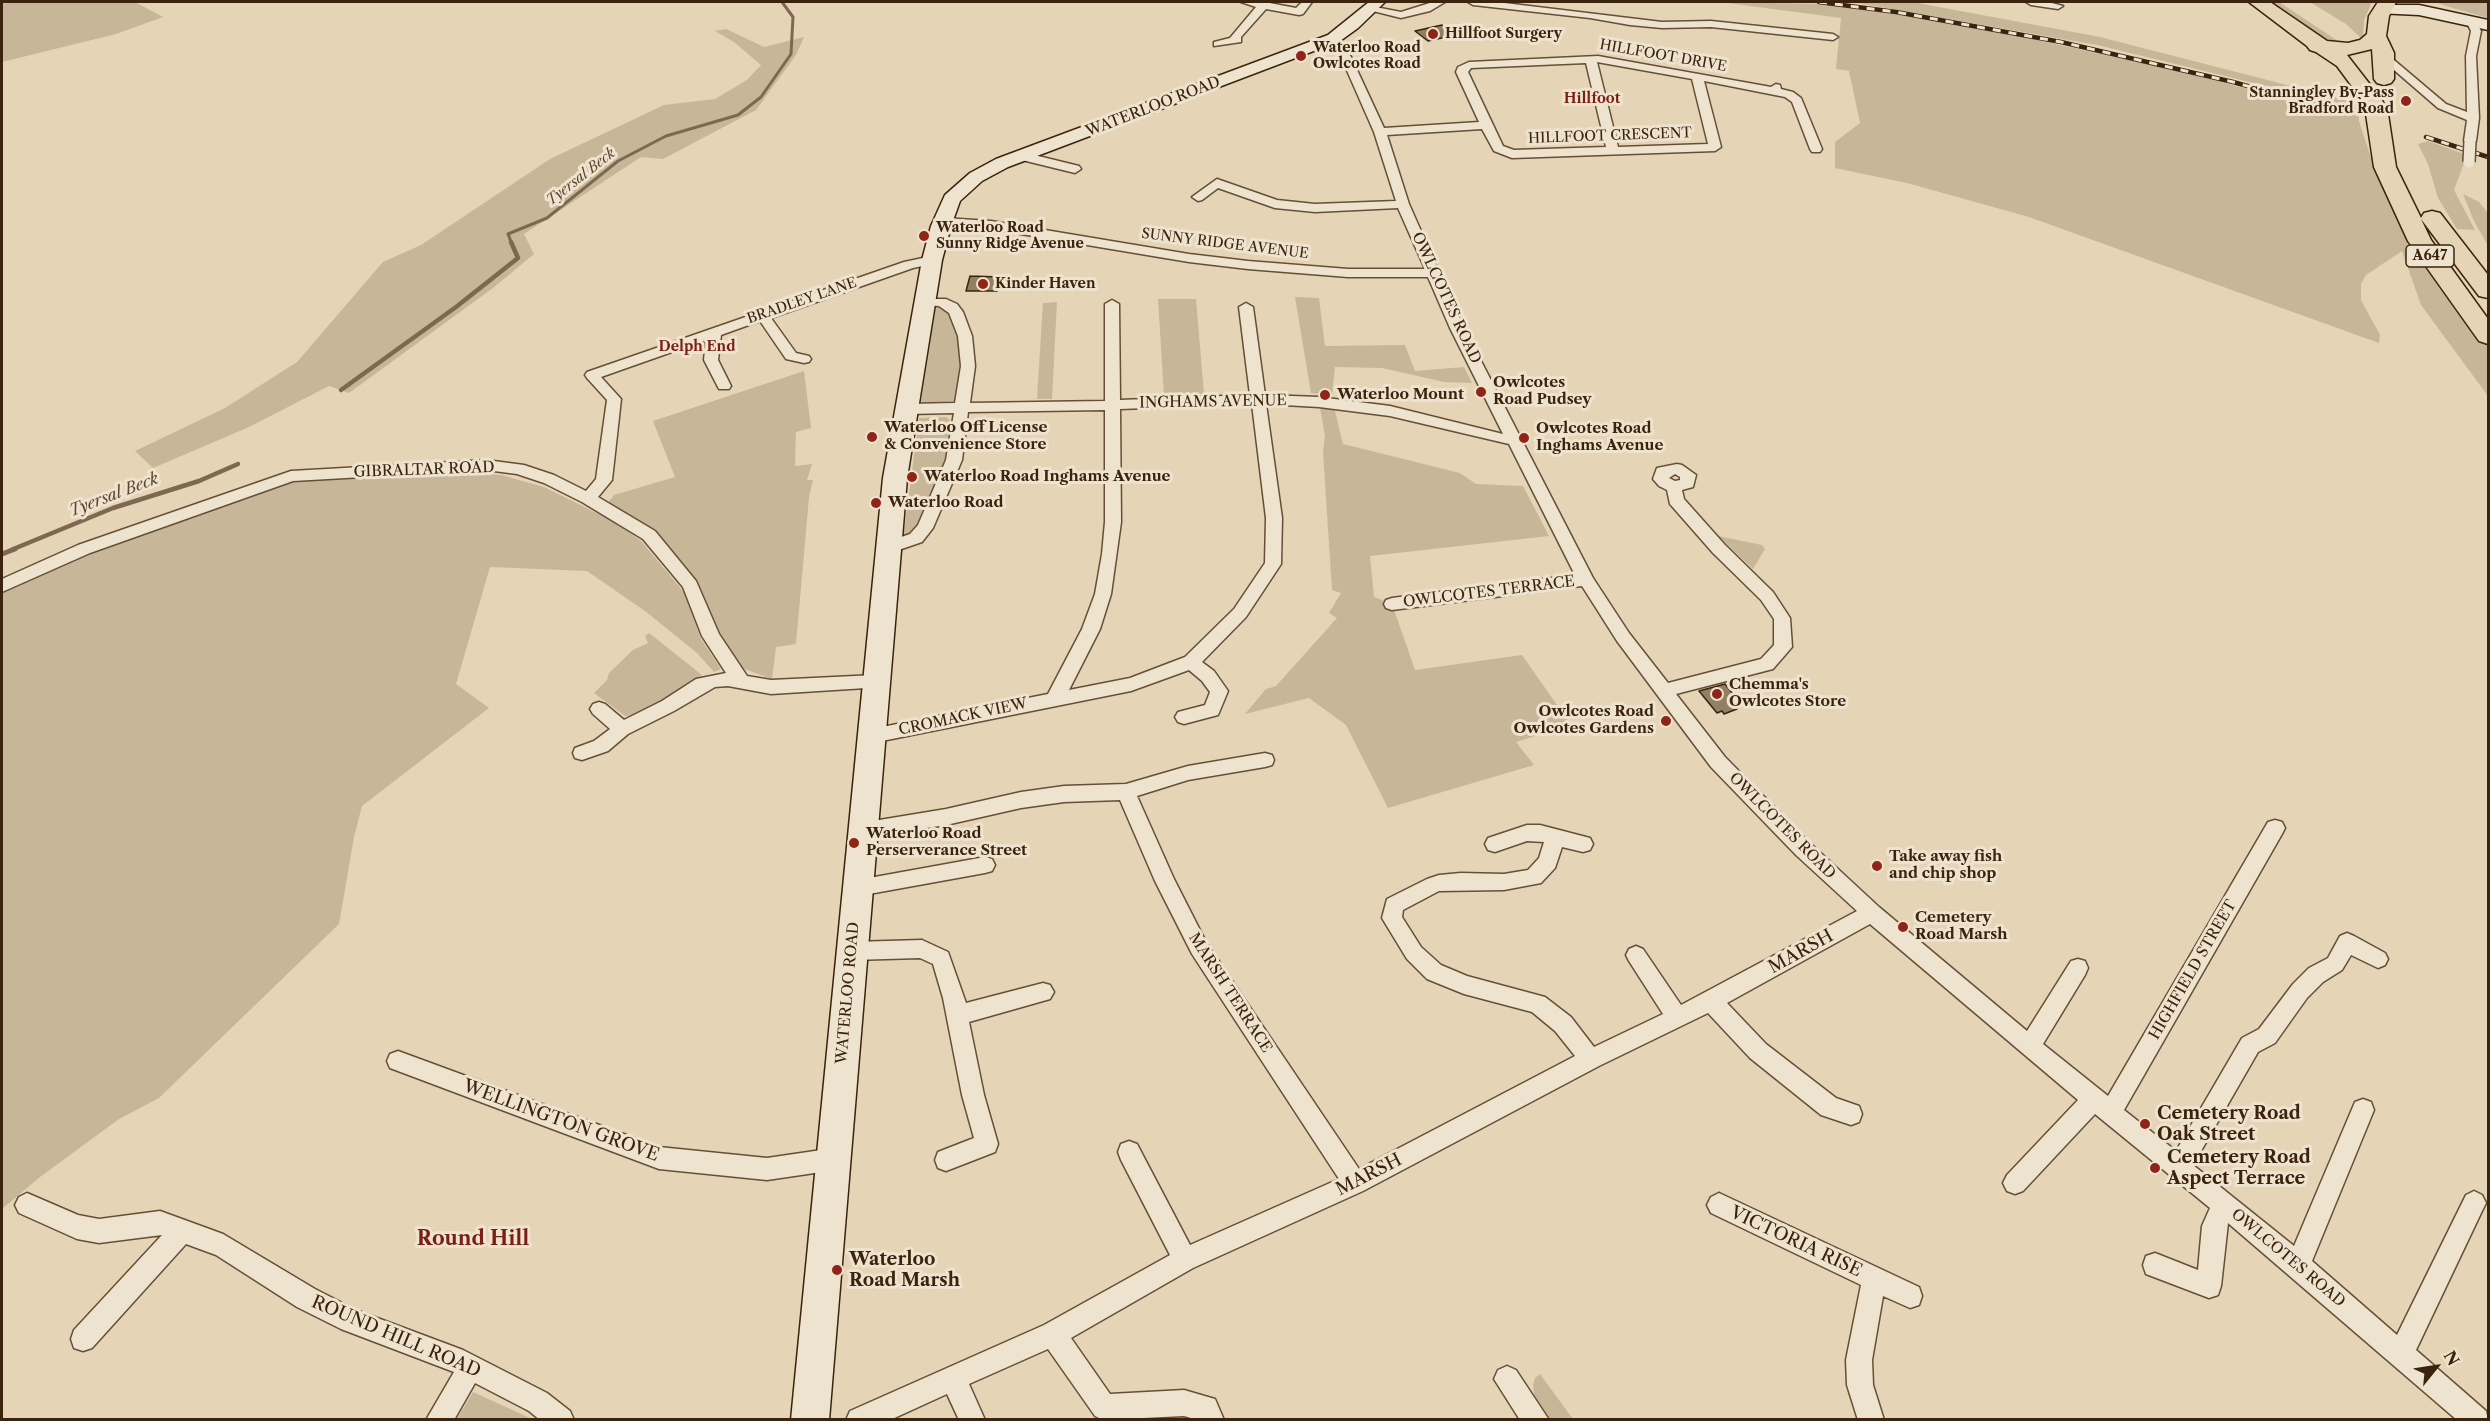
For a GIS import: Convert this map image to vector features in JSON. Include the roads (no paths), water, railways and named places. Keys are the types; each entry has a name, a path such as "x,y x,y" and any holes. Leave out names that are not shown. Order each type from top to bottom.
{"highway":[{"name":"A647","path":"2238,2 2285,34 2374,83 2395,102 2403,168 2456,261 2488,304"},
{"path":"2258,2 2374,83"},
{"name":"A647","path":"2287,2 2355,48 2370,62 2374,83"},
{"path":"2285,34 2322,47 2355,48 2367,44 2376,36 2384,4"},
{"name":"A647","path":"2376,36 2384,57 2374,83 2372,100 2377,114 2385,167 2420,241 2488,336"},
{"path":"2432,218 2488,291"}],"main road":[{"path":"2419,2 2488,25"},
{"path":"2384,4 2488,25"},
{"name":"WATERLOO ROAD","path":"810,1419 895,478 932,260 943,222 952,200 964,186 987,171 1334,38 1352,26 1373,5"}],"street":[{"path":"1246,2 1299,12"},
{"path":"1297,23 1299,12 1307,2"},
{"path":"1373,5 1401,15 1426,9 1440,2"},
{"path":"1473,2 1590,15 1630,22 1662,25 1711,24 1789,37 1833,37"},
{"path":"2031,2 2058,6"},
{"path":"1218,44 1237,40 1235,37 1264,5"},
{"path":"2469,162 2473,118 2472,88 2476,58 2476,31 2471,21"},
{"name":"OWLCOTES ROAD","path":"1334,38 1346,57 1380,132 1402,204 1456,328 1586,580 1623,637 1718,762 1803,849 1872,913 2029,1046 2298,1265 2477,1419"},
{"path":"2384,57 2442,106 2473,118"},
{"path":"1591,59 1613,152"},
{"name":"HILLFOOT DRIVE","path":"1486,125 1462,72 1465,67 1591,59 1776,89 1789,94 1797,100 1816,149"},
{"name":"HILLFOOT CRESCENT","path":"1486,125 1498,148 1512,154 1715,147 1697,77"},
{"path":"2472,88 2488,94"},
{"path":"1380,132 1486,125"},
{"path":"1022,156 1075,169"},
{"path":"1198,197 1217,183 1226,171"},
{"path":"1217,183 1275,204 1315,208 1402,204"},
{"name":"SUNNY RIDGE AVENUE","path":"943,222 991,225 1189,258 1248,265 1348,273 1433,273"},
{"name":"BRADLEY LANE","path":"588,498 604,480 614,399 592,375 909,265 932,260"},
{"path":"890,547 916,538 926,528 940,497 954,460 968,366 966,336 959,317 952,307 941,302 925,302"},
{"path":"1054,697 1068,678 1090,629 1107,574 1113,522 1112,304"},
{"path":"1054,697 1131,684 1191,662 1239,613 1273,564 1274,518 1246,306"},
{"path":"762,315 791,356 804,359"},
{"path":"714,331 711,360 724,386"},
{"name":"INGHAMS AVENUE","path":"908,409 1260,399 1319,402 1390,411 1450,428 1515,441"},
{"name":"GIBRALTAR ROAD","path":"2,586 84,549 291,476 486,465 519,470 549,479 588,498 648,535 690,585 711,636 741,681"},
{"path":"1663,691 1767,664 1783,647 1782,618 1767,596 1701,530 1676,500 1674,487"},
{"name":"OWLCOTES TERRACE","path":"1392,604 1586,580"},
{"path":"1184,717 1212,710 1219,691 1208,676 1191,662"},
{"path":"582,753 601,746 622,729 668,706 702,684 728,679 771,687 876,682"},
{"name":"CROMACK VIEW","path":"872,736 1054,697"},
{"path":"599,709 622,729"},
{"path":"862,830 946,817 1042,797 1126,792 1188,773 1265,760"},
{"name":"MARSH TERRACE","path":"1126,792 1165,881 1199,948 1355,1183"},
{"name":"HIGHFIELD STREET","path":"2015,1183 2103,1106 2276,828"},
{"path":"1495,844 1527,833 1556,836 1583,844"},
{"path":"1556,836 1548,862 1534,877 1504,882 1439,883 1427,886 1394,904 1392,918 1414,953 1434,972 1464,986 1538,1004 1563,1024 1591,1059"},
{"path":"858,888 985,865"},
{"name":"MARSH","path":"859,1419 1053,1334 1185,1260 1355,1183 1591,1059 1711,1001 1872,913"},
{"path":"2179,1167 2250,1045 2267,1036 2300,991 2316,975 2335,964 2347,942 2378,959"},
{"path":"852,951 922,949 941,958 958,1015 973,1095 987,1144 946,1160"},
{"path":"1636,955 1678,1018"},
{"path":"2029,1046 2078,968"},
{"path":"958,1015 1043,992"},
{"path":"1711,1001 1758,1051 1829,1107 1851,1114"},
{"name":"WELLINGTON GROVE","path":"398,1061 659,1158 767,1169 835,1159"},
{"path":"2298,1265 2363,1110"},
{"path":"1130,1152 1185,1260"},
{"path":"2401,1354 2474,1203"},
{"name":"ROUND HILL ROAD","path":"27,1205 77,1227 99,1231 160,1223 223,1246 306,1298 350,1320 471,1367 538,1402 561,1419"},
{"name":"VICTORIA RISE","path":"1719,1205 1910,1296"},
{"path":"2155,1265 2209,1287 2214,1226 2224,1205"},
{"path":"83,1340 181,1232"},
{"name":"VICTORIA RISE","path":"1871,1419 1860,1385 1858,1360 1874,1279"},
{"path":"1053,1334 1102,1413 1184,1403 1206,1408 1211,1419"},
{"path":"438,1419 471,1367"},
{"path":"953,1378 972,1419"},
{"path":"1507,1379 1536,1419"}],"waterway":[{"name":"Tyersal Beck","path":"512,244 508,234 547,218 618,161 666,136 738,115 761,97 791,54 793,17 782,2"},
{"name":"Tyersal Beck","path":"341,390 456,307 518,258 511,242"},
{"name":"Tyersal Beck","path":"11,550 113,508 199,481 238,464"},
{"name":"Tyersal Beck","path":"2,554 15,549"}],"railway":[{"path":"1819,2 1896,12 2061,42 2233,82 2341,112"},
{"path":"2426,137 2488,157"}],"place":[{"name":"Hillfoot Surgery","path":"1433,34"},
{"name":"Waterloo Road Owlcotes Road","path":"1301,56"},
{"name":"Stanningley By-Pass Bradford Road","path":"2406,101"},
{"name":"Waterloo Road Sunny Ridge Avenue","path":"924,236"},
{"name":"Kinder Haven","path":"983,284"},
{"name":"Owlcotes Road Pudsey","path":"1481,392"},
{"name":"Waterloo Mount","path":"1325,395"},
{"name":"Waterloo Off License & Convenience Store","path":"872,437"},
{"name":"Owlcotes Road Inghams Avenue","path":"1524,438"},
{"name":"Waterloo Road Inghams Avenue","path":"912,477"},
{"name":"Waterloo Road","path":"876,503"},
{"name":"Chemma's Owlcotes Store","path":"1717,694"},
{"name":"Owlcotes Road Owlcotes Gardens","path":"1666,721"},
{"name":"Waterloo Road Perserverance Street","path":"854,843"},
{"name":"Take away fish and chip shop","path":"1877,866"},
{"name":"Cemetery Road Marsh","path":"1903,927"},
{"name":"Cemetery Road Oak Street","path":"2145,1124"},
{"name":"Cemetery Road Aspect Terrace","path":"2155,1168"},
{"name":"Waterloo Road Marsh","path":"837,1270"}],"district":[{"name":"Hillfoot","path":"1592,99"},
{"name":"Delph End","path":"697,347"},
{"name":"Round Hill","path":"473,1239"}]}
